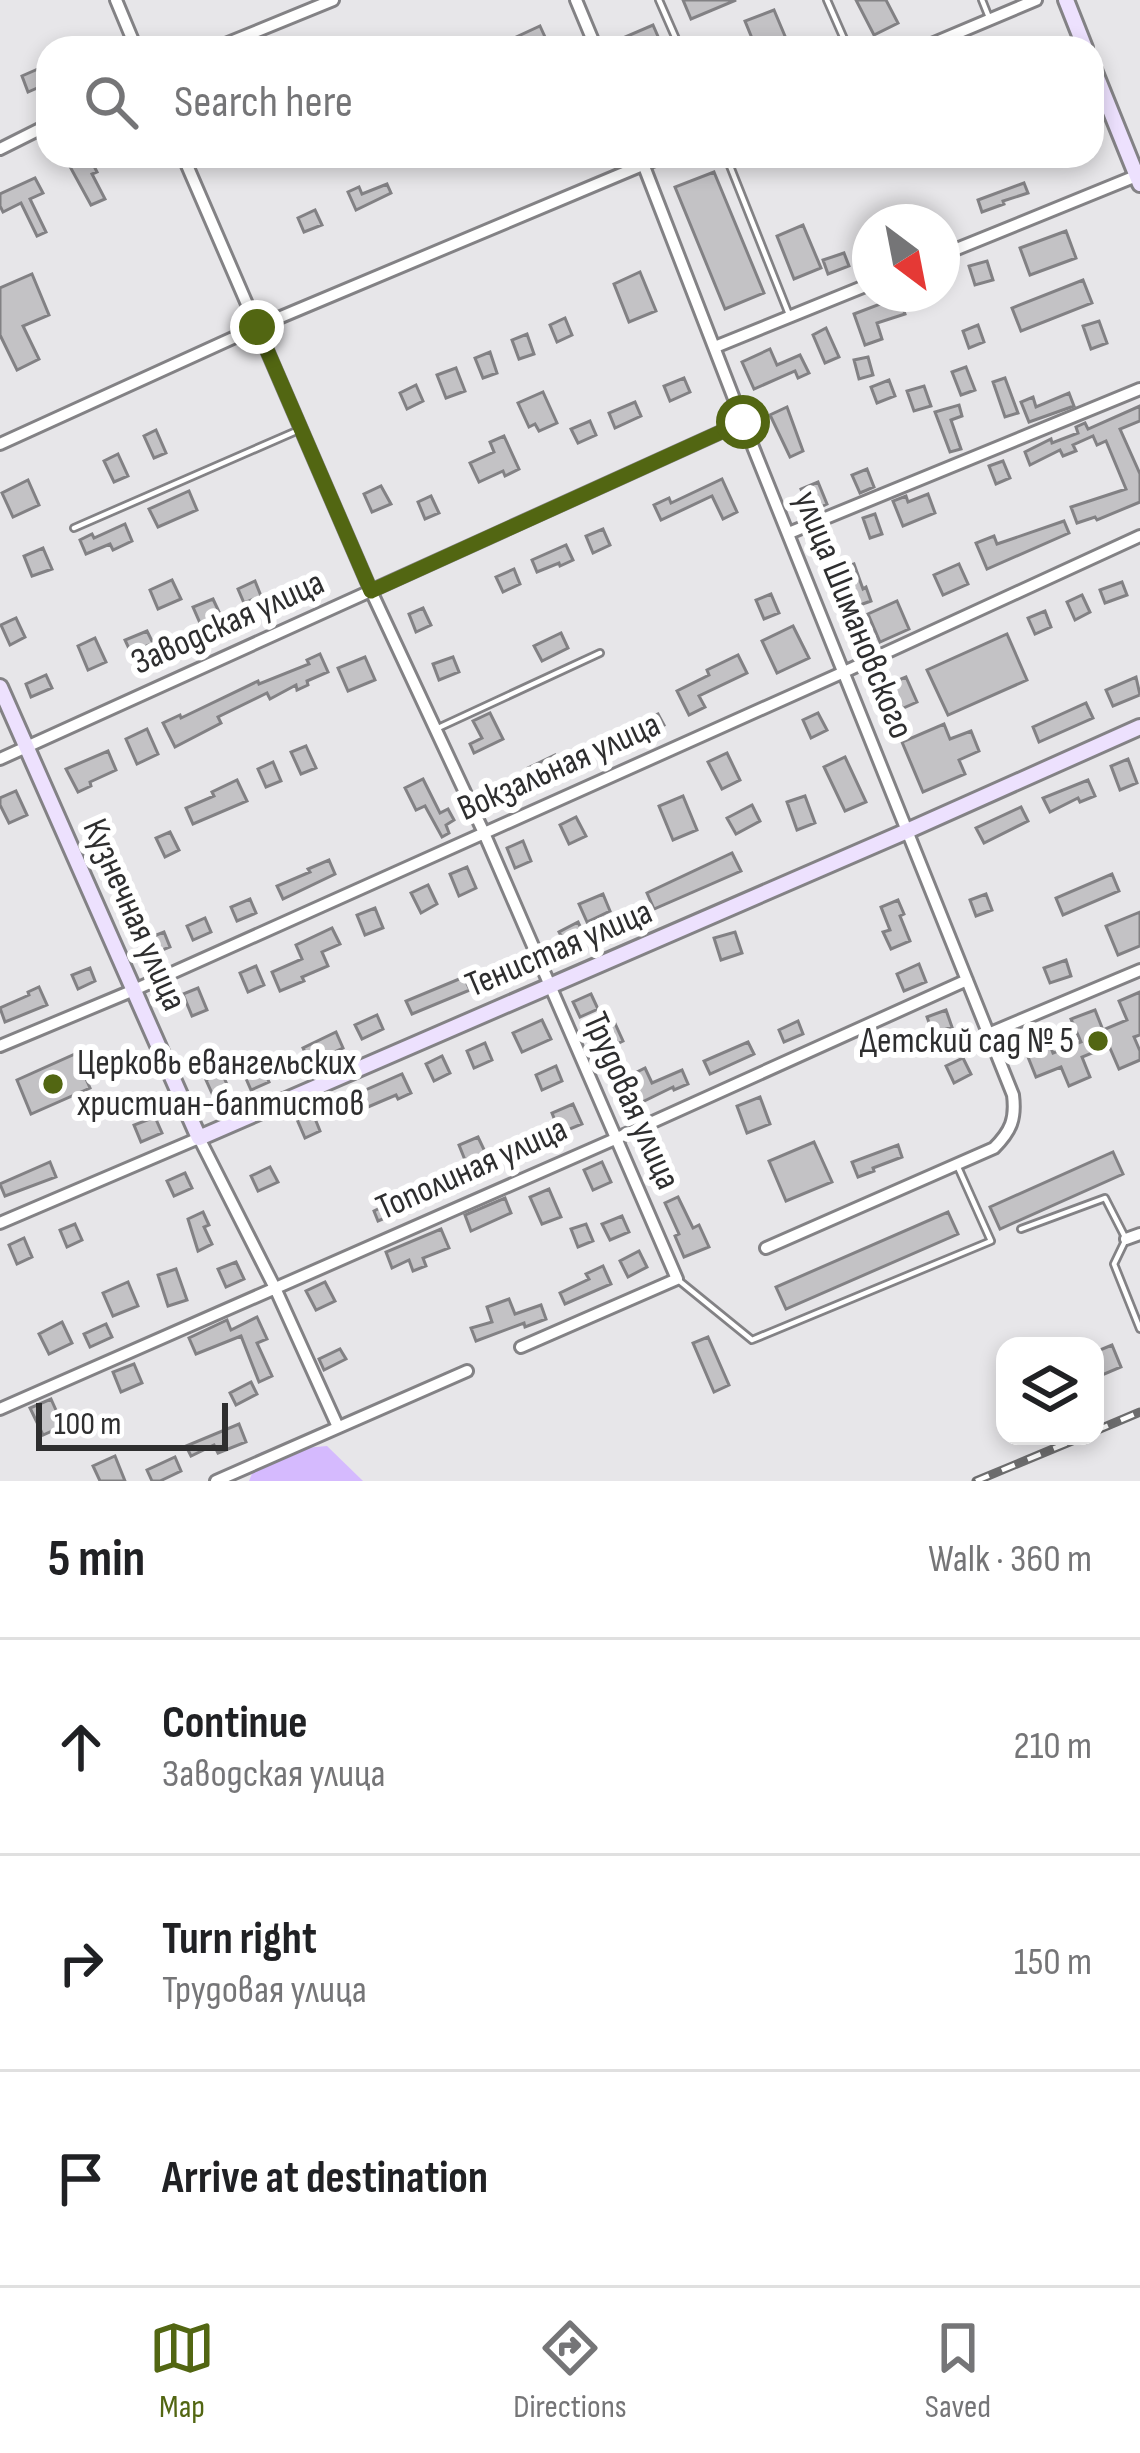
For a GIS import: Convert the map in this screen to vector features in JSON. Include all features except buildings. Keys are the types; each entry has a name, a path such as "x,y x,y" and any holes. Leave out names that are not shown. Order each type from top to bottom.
{"street":[{"path":"116,0 131,36"},
{"path":"245,36 333,0"},
{"path":"576,0 591,36"},
{"path":"951,36 1036,0"},
{"path":"1066,0 1080,36"},
{"path":"960,248 1138,180 1104,95"},
{"path":"0,149 36,131"},
{"name":"Трудовая улица","path":"188,168 677,1279"},
{"path":"0,444 624,168"},
{"name":"улица Шимановского","path":"645,168 1012,1095 1016,1115 1009,1132 994,1148 957,1165"},
{"path":"715,346 852,291"},
{"path":"789,533 1140,389"},
{"name":"Заводская улица","path":"0,759 743,422"},
{"name":"Вокзальная улица","path":"0,1046 134,990 1140,536"},
{"name":"Кузнечная улица","path":"0,687 199,1138 338,1427"},
{"name":"Тенистая улица","path":"0,1223 1140,727"},
{"path":"988,1034 1140,970"},
{"name":"Тополиная улица","path":"0,1409 967,980"},
{"path":"766,1248 957,1165"},
{"path":"1126,1239 1140,1234"},
{"path":"521,1347 677,1279"},
{"path":"216,1481 467,1371"}],"lane":[{"path":"659,0 675,36"},
{"path":"827,0 843,36"},
{"path":"982,0 990,20"},
{"path":"731,168 789,316"},
{"path":"74,527 301,429"},
{"path":"436,729 600,653"},
{"path":"677,1279 752,1340 991,1241 957,1165"},
{"path":"1021,1229 1105,1198 1126,1239 1114,1264 1140,1329"}],"shaded area":[{"path":"327,1446 363,1481 249,1481 261,1452"}],"railway":[{"path":"1104,1427 1140,1412"},
{"path":"976,1481 1062,1445"}],"place":[{"name":"Детский сад № 5","path":"1098,1041"},
{"name":"Церковь евангельских христиан-баптистов","path":"53,1084"}],"route":[{"path":"257,327 371,591 743,422"}]}
